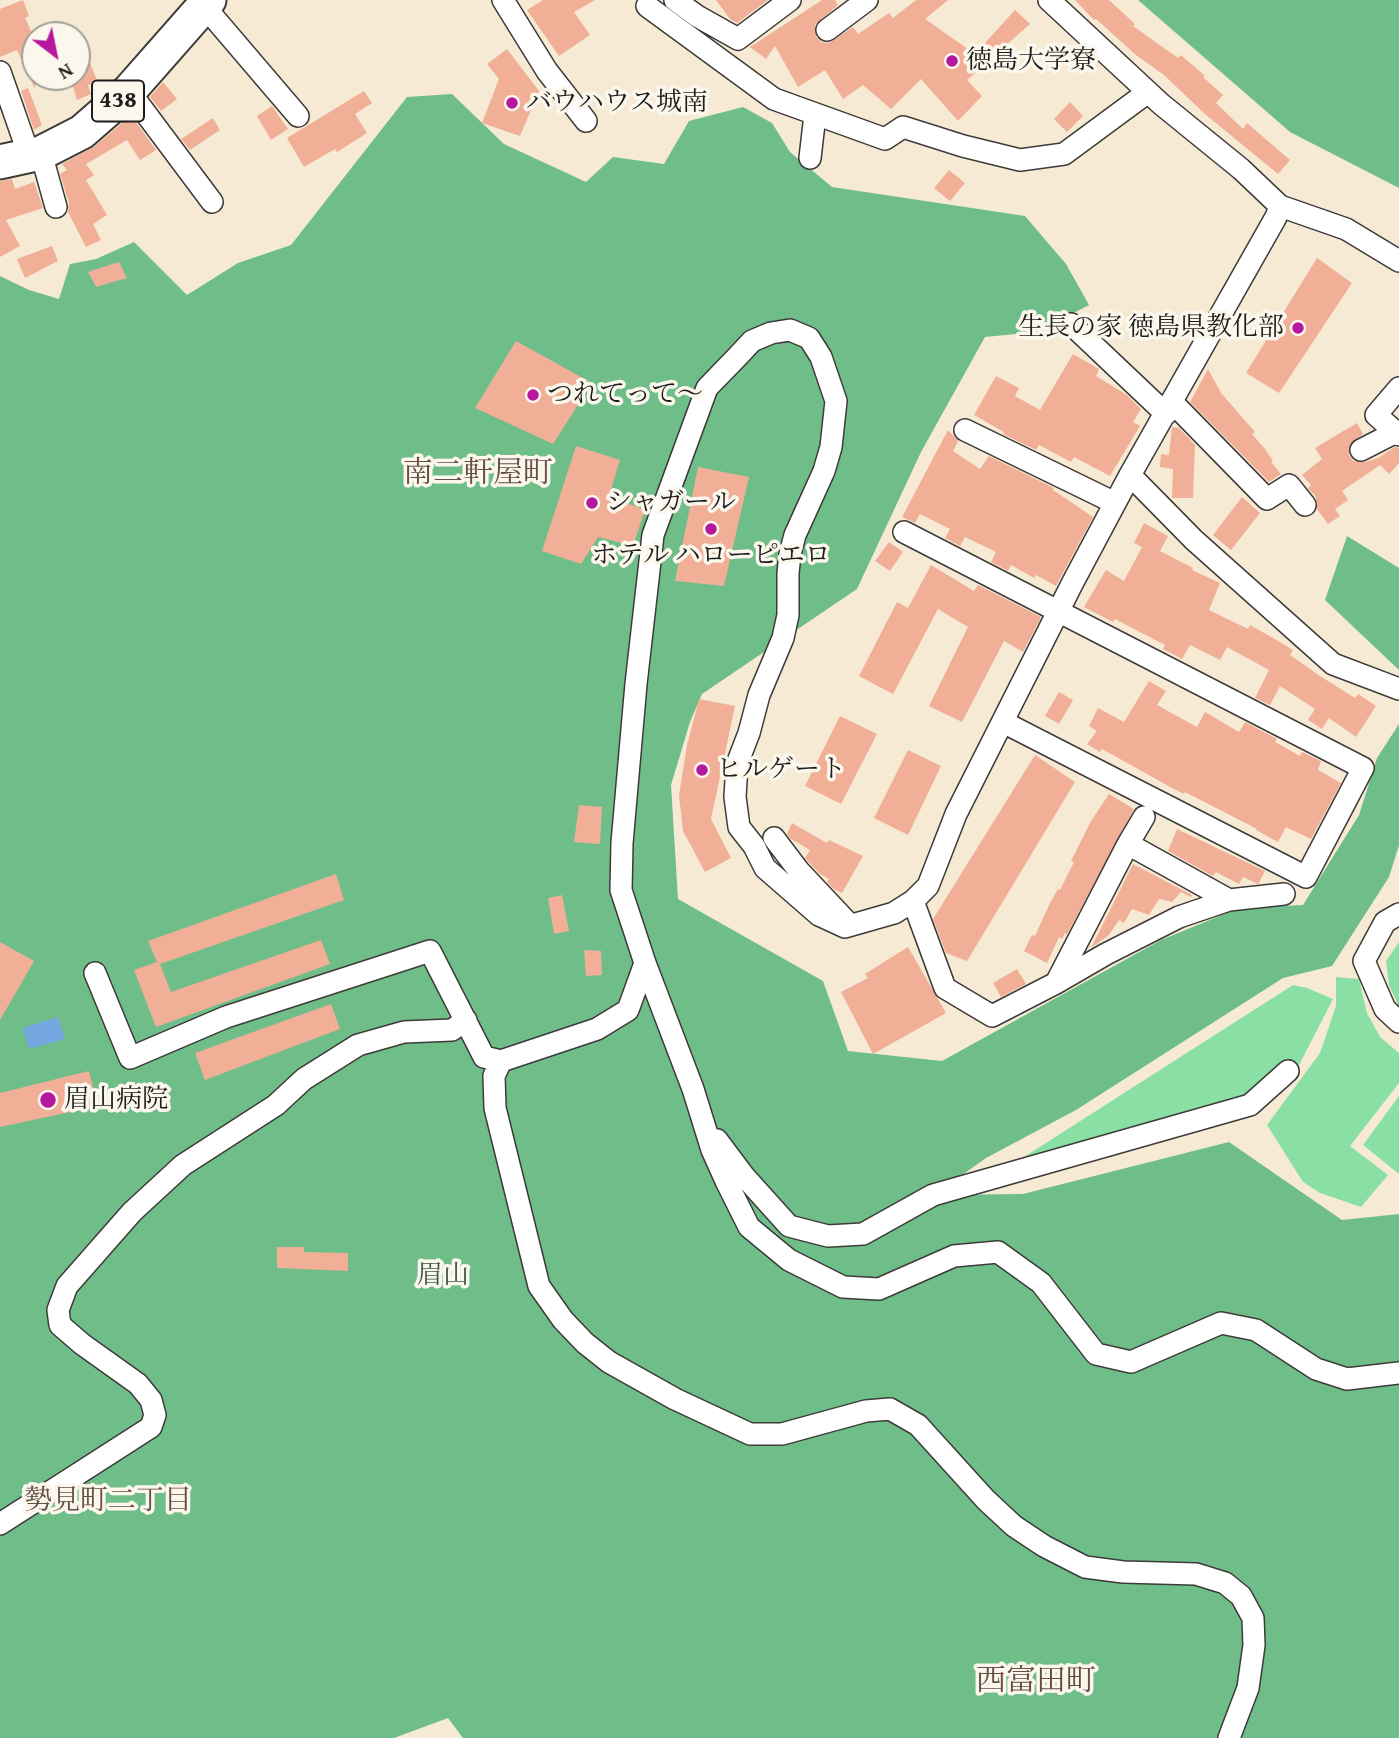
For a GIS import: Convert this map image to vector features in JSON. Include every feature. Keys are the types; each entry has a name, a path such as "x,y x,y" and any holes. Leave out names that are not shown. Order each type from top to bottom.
{"highway":[{"name":"438","path":"15,158 82,132 130,91 207,3"}],"street":[{"path":"503,0 547,71 586,121"},
{"path":"675,0 696,16 738,39 790,0"},
{"path":"827,30 867,0"},
{"path":"1049,0 1148,92 1241,169 1280,206 1346,229 1399,261"},
{"path":"648,2 774,99 885,139 903,127 1020,160 1064,154 1148,92"},
{"path":"207,3 298,116"},
{"path":"0,72 15,158 56,207"},
{"path":"130,91 212,202"},
{"path":"810,159 815,115"},
{"path":"1280,206 1130,474 1058,613 956,814 929,886 913,901 894,913 845,927 819,915 765,868 754,846 739,827 735,797 737,764 759,695 775,661 786,627 789,604 788,573 795,535 824,471 835,425 836,401 821,356 809,338 790,330 771,333 752,341 707,388 653,535 636,684 621,890 712,1150 749,1227 789,1260 843,1287 879,1289 954,1256 998,1252 1041,1283 1096,1353 1131,1362 1221,1324 1256,1330 1316,1369 1347,1379 1399,1373"},
{"path":"1072,324 1169,408 1267,499 1289,485 1305,505"},
{"path":"1361,450 1397,433 1376,415 1399,388"},
{"path":"965,430 1115,503"},
{"path":"1130,474 1194,540 1333,664 1399,689"},
{"path":"904,531 1058,613 1363,768 1306,877 1003,722"},
{"path":"1056,983 1144,817"},
{"path":"775,838 799,871 850,925"},
{"path":"1128,844 1229,900"},
{"path":"913,901 945,988 992,1016 1179,917 1229,900 1284,894"},
{"path":"1399,914 1385,922 1364,961 1385,1009 1399,1023"},
{"path":"95,973 130,1058 226,1017 430,951 484,1056 501,1060 597,1029 628,1010 645,963"},
{"path":"0,1524 151,1427 155,1415 150,1400 138,1384 60,1325 58,1310 67,1286 132,1212 183,1165 276,1105 304,1079 358,1045 404,1032 452,1030 467,1020"},
{"path":"501,1060 494,1076 495,1108 539,1286 563,1320 585,1343 609,1362 675,1399 750,1434 782,1434 866,1411 890,1409 918,1425 986,1500 1014,1526 1074,1562 1085,1567 1123,1573 1196,1574 1225,1583 1241,1596 1253,1618 1254,1645 1248,1688 1229,1738"},
{"path":"703,1120 744,1176 789,1226 828,1237 863,1234 933,1195 1250,1105 1288,1071"}],"green space":[{"path":"1138,0 1399,0 1399,188 1290,132"},
{"name":"眉山","path":"452,94 504,144 586,182 613,157 664,164 689,121 743,107 772,123 790,152 832,187 1025,216 1066,264 1089,305 1037,332 985,337 921,452 857,589 702,694 690,722 671,785 678,899 823,981 848,1051 942,1061 1161,940 1239,908 1303,905 1359,815 1377,758 1399,724 1399,845 1389,877 1332,966 1283,978 1076,1110 986,1158 934,1195 1023,1194 1229,1142 1342,1220 1399,1214 1399,1738 463,1738 448,1718 394,1738 0,1738 0,276 29,290 59,299 70,264 96,259 134,242 187,295 238,263 291,245 407,97"},
{"path":"1347,536 1399,568 1399,670 1325,600"},
{"path":"1399,942 1399,1007 1389,985 1386,961"},
{"path":"1336,977 1359,979 1367,1013 1380,1037 1399,1053 1399,1083 1350,1146 1388,1175 1361,1207 1320,1193 1303,1182 1267,1125 1320,1053 1336,1006"},
{"path":"1293,985 1333,999 1297,1069 1289,1059 1244,1101 1013,1164"},
{"path":"1399,1096 1399,1174 1363,1145"}],"water":[{"path":"58,1017 65,1039 29,1049 23,1028"}],"building":[{"path":"23,0 29,16 25,18 26,21 21,21 21,59 17,50 0,57 0,9"},
{"path":"543,0 595,0 574,12 590,35 559,56 527,10"},
{"path":"716,0 768,0 737,23 730,19"},
{"path":"822,0 835,0 838,5 815,25 816,37 821,42 828,43 853,27 858,34 889,13 893,18 916,0 948,0 925,19 975,54 1015,10 1030,24 967,80 982,96 958,121 921,79 891,109 863,85 843,99 825,70 798,87 775,46 766,59 750,47"},
{"path":"1075,0 1109,0 1135,24 1133,26 1178,58 1181,55 1205,76 1203,77 1223,95 1216,103 1243,129 1247,123 1290,160 1278,174 1205,114 1164,75 1094,20"},
{"name":"バウハウス城南","path":"507,49 539,91 520,136 482,123 499,79 487,64"},
{"path":"91,66 98,83 91,84"},
{"path":"163,82 177,99 161,111 150,97"},
{"path":"21,91 29,91 42,125 34,130"},
{"path":"74,91 90,91 91,94 77,100"},
{"path":"364,91 372,103 355,114 367,133 337,152 335,149 304,167 287,138"},
{"path":"1070,102 1083,116 1067,132 1054,119"},
{"path":"272,106 288,129 271,140 257,116"},
{"path":"131,115 156,150 140,160 127,140 86,164 94,175 86,180 107,215 93,224 101,240 86,247 68,212 69,203 60,174 67,170 62,164 94,147"},
{"path":"213,118 220,130 190,150 181,139"},
{"path":"949,170 965,183 950,201 934,188"},
{"path":"12,179 15,189 34,182 43,208 6,220 20,246 0,257 0,181"},
{"path":"52,246 58,261 25,278 17,259"},
{"name":"生長の家 徳島県教化部","path":"1317,258 1352,283 1279,393 1246,373"},
{"path":"119,262 127,278 96,287 88,272"},
{"name":"つれてって～","path":"516,341 592,383 553,444 475,408"},
{"path":"1073,354 1099,369 1096,376 1127,395 1141,409 1133,422 1140,426 1110,476 1074,457 1071,462 1039,445 1036,450 1003,434 1004,432 974,415 996,376 1019,388 1015,396 1040,410"},
{"path":"1208,369 1221,393 1255,432 1252,434 1281,474 1269,482 1190,402"},
{"path":"1357,423 1363,434 1350,444 1349,455 1353,461 1366,462 1378,458 1395,447 1399,448 1399,463 1389,474 1380,465 1342,491 1348,500 1335,509 1340,516 1328,524 1317,509 1316,497 1308,488 1311,485 1302,475 1322,459 1315,448"},
{"path":"1172,427 1179,428 1195,445 1193,498 1172,498 1173,469 1160,467 1161,454 1169,455"},
{"path":"948,430 958,441 953,451 980,469 989,456 1054,488 1053,490 1093,517 1056,586 1011,565 1008,571 991,562 996,552 965,537 960,546 945,538 950,529 920,514 915,523 902,517"},
{"name":"シャガール","path":"576,446 620,460 609,496 645,510 633,546 598,537 581,564 542,551"},
{"name":"ホテル ハローピエロ","path":"698,467 749,477 724,586 675,581"},
{"path":"1242,497 1260,513 1231,550 1213,535"},
{"path":"1144,523 1168,536 1160,551 1220,583 1209,610 1248,629 1250,625 1280,642 1293,650 1290,655 1320,676 1355,698 1358,694 1376,706 1356,737 1329,718 1322,729 1308,720 1315,709 1280,686 1270,705 1255,698 1269,670 1227,647 1220,660 1190,645 1182,659 1163,649 1165,645 1115,619 1113,622 1084,607 1106,570 1124,581 1142,547 1134,543"},
{"path":"889,542 903,552 890,571 875,561"},
{"path":"931,565 974,591 978,585 1041,617 1023,652 1004,641 962,722 929,706 968,627 938,609 893,694 859,676 897,602 908,608"},
{"path":"1149,681 1166,691 1157,705 1197,727 1205,712 1239,732 1245,722 1277,739 1275,742 1300,756 1302,752 1321,761 1318,770 1341,783 1311,839 1286,827 1278,842 1102,749 1100,752 1087,744 1097,731 1089,726 1098,708 1124,722"},
{"path":"1059,692 1073,700 1059,724 1045,716"},
{"name":"ヒルゲート","path":"699,699 735,706 711,819 731,858 705,872 683,831 679,795 687,745"},
{"path":"840,716 877,734 841,804 805,786"},
{"path":"908,750 941,766 908,835 874,818"},
{"path":"1035,755 1075,782 967,961 946,953 933,919"},
{"path":"1109,794 1134,809 1067,934 1065,933 1062,939 1059,937 1047,963 1024,951 1032,935 1035,936 1058,889 1060,890 1091,821"},
{"path":"579,805 602,807 600,844 574,842"},
{"path":"792,823 827,843 829,840 863,856 842,893 834,889 827,882 829,879 820,874 805,858 810,850 787,834"},
{"path":"1177,829 1265,871 1258,884 1243,877 1239,884 1216,872 1213,876 1168,851"},
{"path":"1133,864 1192,895 1191,897 1181,892 1172,902 1159,899 1149,915 1132,909 1124,923 1119,920 1109,935 1091,948"},
{"path":"336,874 344,900 160,964 171,992 321,940 330,964 156,1027 134,970 157,962 148,941"},
{"path":"562,895 569,931 554,934 548,898"},
{"path":"0,942 34,961 0,1020"},
{"path":"908,947 946,1013 873,1054 841,992 868,978 865,974"},
{"path":"584,950 601,951 602,975 586,976"},
{"path":"1017,969 1026,984 1001,997 993,983"},
{"path":"331,1004 340,1029 205,1080 195,1053"},
{"name":"眉山病院","path":"89,1071 98,1106 0,1127 0,1093"},
{"path":"277,1247 304,1247 304,1252 348,1253 348,1271 277,1268"}],"place":[{"name":"徳島大学寮","path":"952,61"},
{"name":"バウハウス城南","path":"512,103"},
{"name":"生長の家 徳島県教化部","path":"1298,328"},
{"name":"つれてって～","path":"533,395"},
{"name":"シャガール","path":"592,503"},
{"name":"ホテル ハローピエロ","path":"711,529"},
{"name":"ヒルゲート","path":"702,770"},
{"name":"眉山病院","path":"48,1100"}],"district":[{"name":"南二軒屋町","path":"478,474"},
{"name":"勢見町二丁目","path":"108,1502"},
{"name":"西富田町","path":"1036,1682"}]}
